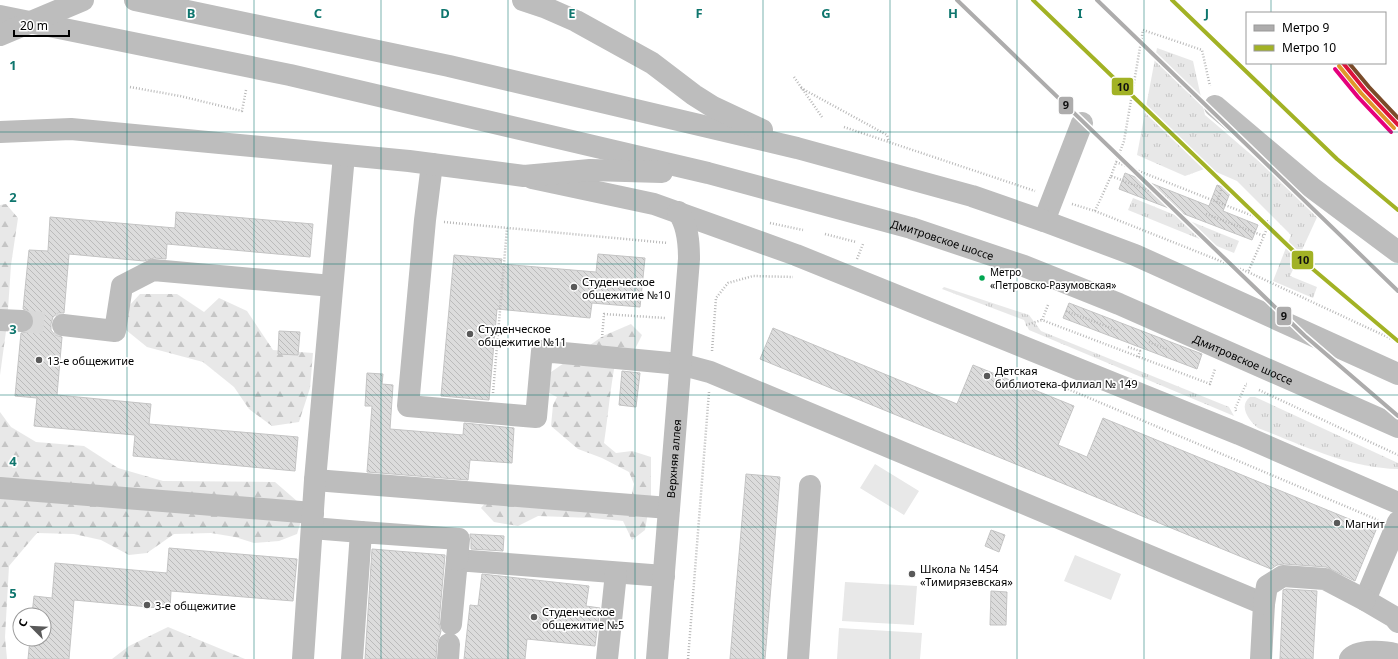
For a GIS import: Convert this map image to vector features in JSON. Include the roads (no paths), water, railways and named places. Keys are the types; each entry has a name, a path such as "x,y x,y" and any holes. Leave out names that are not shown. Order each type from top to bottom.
{"main road":[{"path":"0,34 83,0"},
{"path":"135,0 448,66 797,148 972,196 1136,255 1398,374"},
{"path":"522,0 544,7 576,21 652,63 694,95 714,107 797,148"},
{"name":"Дмитровское шоссе","path":"0,16 290,75 708,173 911,228 1024,266 1119,304 1398,427"},
{"path":"1215,106 1311,186 1398,252"},
{"path":"1044,221 1082,123"},
{"path":"0,132 72,129 432,164 524,176 654,204 803,258 1232,431 1398,503"},
{"path":"303,659 315,480 344,155"},
{"path":"432,164 425,220 408,406 536,417 542,351 680,364 710,372 1264,604"},
{"path":"524,176 590,170 708,173"},
{"name":"Верхняя аллея","path":"657,659 689,259 684,219 678,212"},
{"name":"Верхняя аллея","path":"689,259 696,242 715,225"},
{"path":"63,325 116,331 122,286 153,270 332,286"},
{"path":"0,320 22,322"},
{"path":"315,480 669,508"},
{"path":"798,659 810,486"},
{"path":"0,488 312,521 361,532 459,539 449,642"},
{"path":"1366,600 1397,525"},
{"path":"352,659 361,532"},
{"path":"458,560 664,576"},
{"path":"607,659 616,573"},
{"path":"1261,659 1264,604 1267,586 1283,576 1325,579 1366,600 1394,617 1398,622"},
{"path":"1350,659 1352,656 1361,652 1397,652"}],"tunnel":[{"path":"22,321 63,325"}],"metro line":[{"name":"9","path":"957,0 1305,336 1398,416"},
{"name":"10","path":"1033,0 1308,265 1398,341"},
{"name":"9","path":"1097,0 1398,291"},
{"name":"10","path":"1172,0 1337,159 1398,210"}],"place":[{"name":"Метро «Петровско-Разумовская»","path":"982,278"},
{"name":"Студенческое общежитие №10","path":"574,287"},
{"name":"Студенческое общежитие №11","path":"470,334"},
{"name":"13-е общежитие","path":"39,360"},
{"name":"Детская библиотека-филиал № 149","path":"987,376"},
{"name":"Магнит","path":"1337,523"},
{"name":"Школа № 1454 «Тимирязевская»","path":"912,574"},
{"name":"3-е общежитие","path":"147,605"},
{"name":"Студенческое общежитие №5","path":"534,617"}]}
